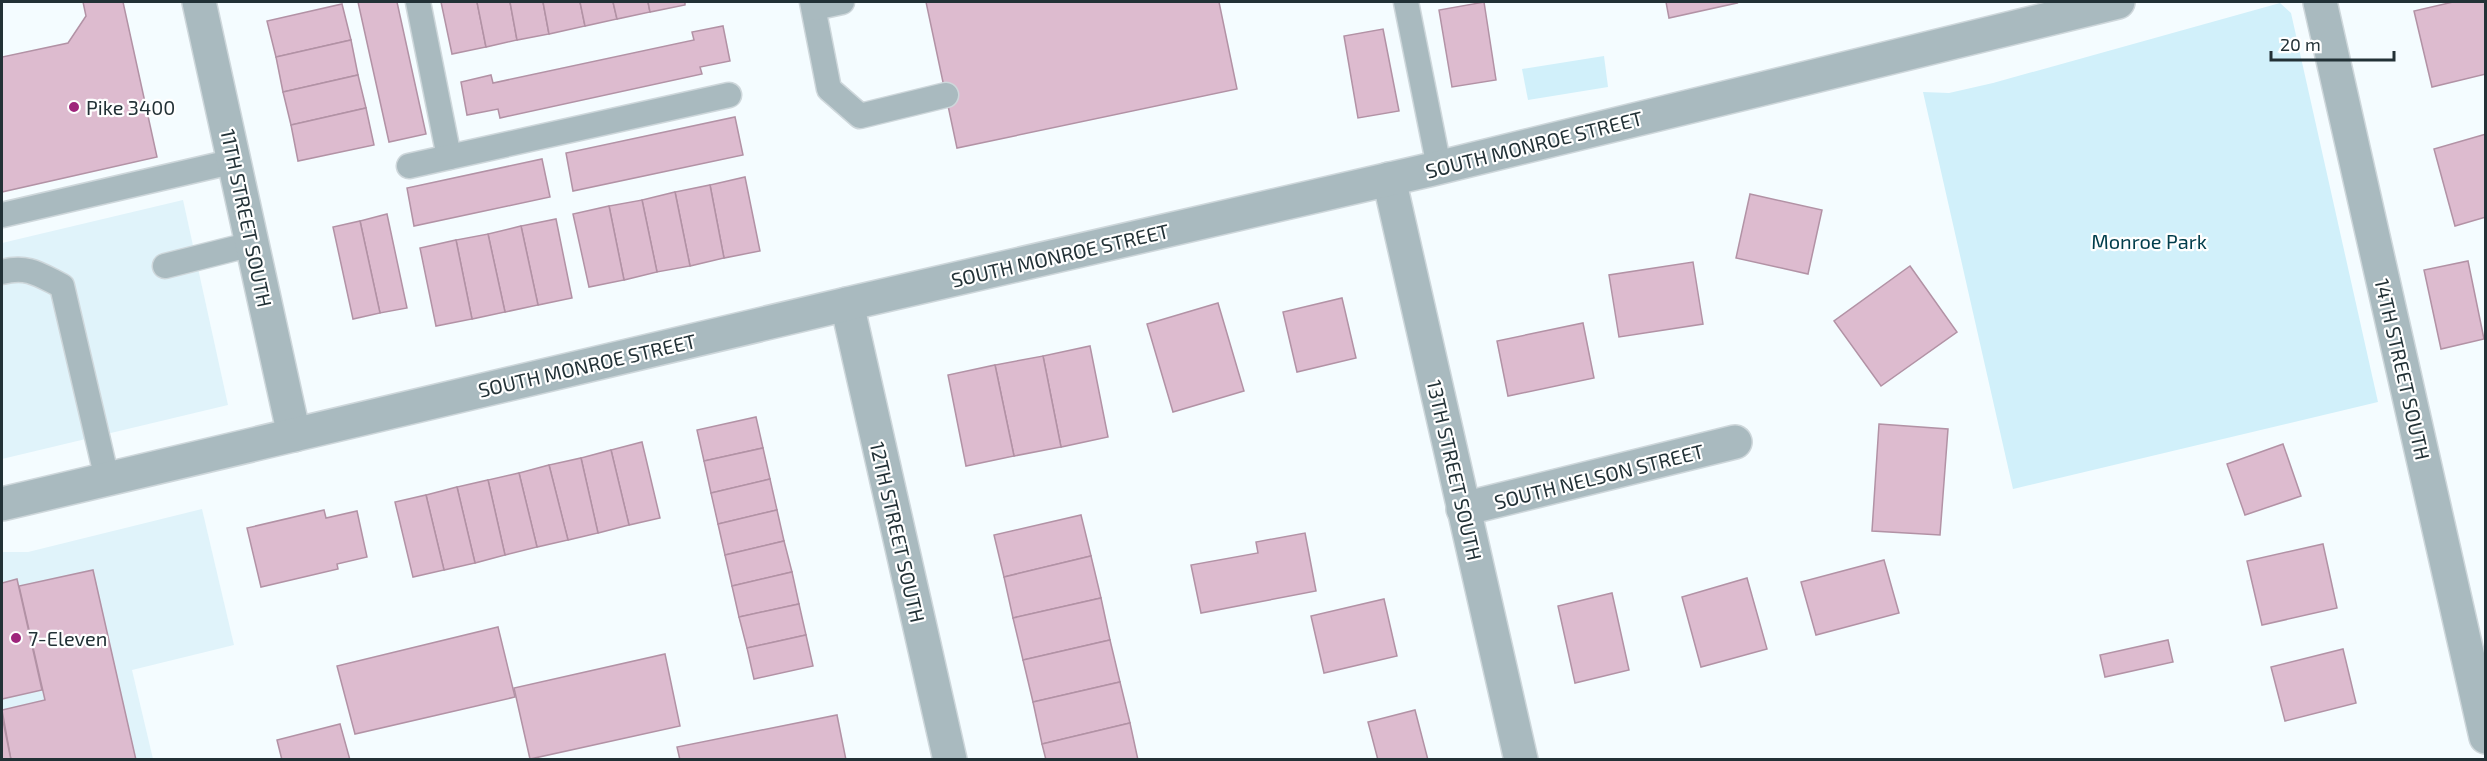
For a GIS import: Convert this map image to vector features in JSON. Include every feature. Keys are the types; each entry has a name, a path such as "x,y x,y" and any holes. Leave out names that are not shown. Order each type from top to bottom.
{"street":[{"name":"11TH STREET SOUTH","path":"199,2 294,435"},
{"name":"SOUTH MONROE STREET","path":"2,504 847,304 1389,179 2118,2"},
{"name":"14TH STREET SOUTH","path":"2320,2 2474,634 2486,737"},
{"name":"13TH STREET SOUTH","path":"1389,179 1521,759"},
{"name":"12TH STREET SOUTH","path":"847,304 950,759"},
{"name":"SOUTH NELSON STREET","path":"1463,509 1735,442"}],"lane":[{"path":"418,2 449,157"},
{"path":"843,2 813,5 829,89 860,116 946,95"},
{"path":"1406,2 1439,167"},
{"path":"409,166 729,95"},
{"path":"15,204 235,161"},
{"path":"165,266 252,244"},
{"path":"2,272 14,268 31,270 62,286 107,479"}],"shaded area":[{"path":"183,200 228,405 2,459 2,243"},
{"path":"202,509 234,645 132,670 153,759 2,759 2,552 28,552"}],"green space":[{"name":"Monroe Park","path":"2280,3 2291,13 2378,402 2013,489 1923,92 1949,93 1993,83"},
{"path":"1604,56 1608,87 1528,100 1522,69"}],"building":[{"name":"Pike 3400","path":"83,2 123,2 157,157 2,192 2,57 68,43 86,16"},
{"path":"358,2 397,2 426,134 389,142"},
{"path":"441,2 477,2 486,47 452,54"},
{"path":"477,2 510,2 517,40 486,47"},
{"path":"510,2 543,2 549,34 517,40"},
{"path":"543,2 580,2 585,26 549,34"},
{"path":"580,2 613,2 617,19 585,26"},
{"path":"613,2 648,2 650,12 617,19"},
{"path":"648,2 685,2 685,5 650,12"},
{"path":"926,2 1219,2 1237,89 957,148"},
{"path":"1484,2 1496,80 1452,87 1439,10"},
{"path":"1666,2 1736,2 1737,3 1669,18"},
{"path":"2453,2 2486,2 2486,74 2432,87 2414,11"},
{"path":"342,4 351,40 276,57 267,21"},
{"path":"723,26 730,61 700,67 702,74 500,118 498,109 467,115 461,82 491,75 493,83 694,40 692,32"},
{"path":"1383,29 1399,111 1358,118 1344,36"},
{"path":"351,40 358,75 283,92 276,57"},
{"path":"358,75 366,108 291,125 283,92"},
{"path":"366,108 374,145 298,161 291,125"},
{"path":"735,117 743,155 573,191 566,153"},
{"path":"2486,134 2486,217 2455,226 2434,149"},
{"path":"542,159 550,197 414,226 407,188"},
{"path":"745,177 760,251 724,258 710,185"},
{"path":"710,185 724,258 690,266 675,192"},
{"path":"675,192 690,266 657,272 642,200"},
{"path":"1750,194 1822,210 1808,274 1736,258"},
{"path":"642,200 657,272 624,280 609,206"},
{"path":"609,206 624,280 589,287 573,214"},
{"path":"387,214 407,308 380,313 360,221"},
{"path":"556,219 572,298 538,305 521,226"},
{"path":"360,221 380,313 353,319 333,227"},
{"path":"521,226 538,305 505,312 488,234"},
{"path":"488,234 505,312 472,319 456,240"},
{"path":"456,240 472,319 436,326 420,248"},
{"path":"2468,261 2484,339 2441,349 2424,270"},
{"path":"1693,262 1703,324 1619,337 1609,275"},
{"path":"1910,266 1957,332 1881,386 1834,321"},
{"path":"1342,298 1356,358 1297,372 1283,312"},
{"path":"1218,303 1244,391 1173,412 1147,324"},
{"path":"1583,323 1594,378 1508,396 1497,341"},
{"path":"1090,346 1108,437 1061,447 1043,356"},
{"path":"1043,356 1061,447 1014,456 995,365"},
{"path":"995,365 1014,456 966,466 948,375"},
{"path":"756,417 763,448 704,461 697,430"},
{"path":"1879,424 1948,429 1940,535 1872,531"},
{"path":"642,442 660,518 629,525 611,450"},
{"path":"2283,444 2301,496 2245,515 2227,464"},
{"path":"763,448 770,479 711,493 704,461"},
{"path":"611,450 629,525 598,533 581,458"},
{"path":"581,458 598,533 568,540 549,465"},
{"path":"549,465 568,540 537,547 519,473"},
{"path":"519,473 537,547 505,555 488,480"},
{"path":"770,479 777,510 718,524 711,493"},
{"path":"488,480 505,555 475,563 457,487"},
{"path":"457,487 475,563 444,570 426,495"},
{"path":"426,495 444,570 413,577 395,502"},
{"path":"324,510 326,518 357,511 367,557 337,564 338,569 261,587 247,528"},
{"path":"777,510 784,541 725,555 718,524"},
{"path":"1081,515 1091,556 1004,577 994,535"},
{"path":"1305,533 1316,591 1201,613 1191,565 1258,553 1256,542"},
{"path":"784,541 792,572 732,586 725,555"},
{"path":"2323,544 2337,608 2262,625 2247,561"},
{"path":"1091,556 1101,598 1013,618 1004,577"},
{"path":"1884,560 1899,613 1816,635 1801,582"},
{"path":"93,570 136,760 11,760 2,710 45,700 19,586"},
{"path":"792,572 799,604 739,617 732,586"},
{"path":"1747,578 1767,649 1701,667 1682,597"},
{"name":"7-Eleven","path":"17,579 42,690 2,699 2,583"},
{"path":"1612,593 1629,670 1575,683 1558,606"},
{"path":"1101,598 1110,640 1023,660 1013,618"},
{"path":"1384,599 1397,656 1324,673 1311,616"},
{"path":"799,604 806,635 747,648 739,617"},
{"path":"498,627 515,697 355,734 337,666"},
{"path":"806,635 813,666 754,679 747,648"},
{"path":"1110,640 1120,682 1033,702 1023,660"},
{"path":"2168,640 2173,662 2105,677 2100,655"},
{"path":"2343,649 2356,703 2285,721 2271,667"},
{"path":"665,654 680,726 530,759 514,688"},
{"path":"1120,682 1130,723 1042,744 1033,702"},
{"path":"1415,710 1428,760 1378,760 1368,722"},
{"path":"837,715 846,760 680,760 677,747"},
{"path":"2,716 11,760 2,760"},
{"path":"1130,723 1138,760 1046,760 1042,744"},
{"path":"340,724 350,760 282,760 277,740"}],"place":[{"name":"Pike 3400","path":"74,107"},
{"name":"7-Eleven","path":"16,638"}]}
